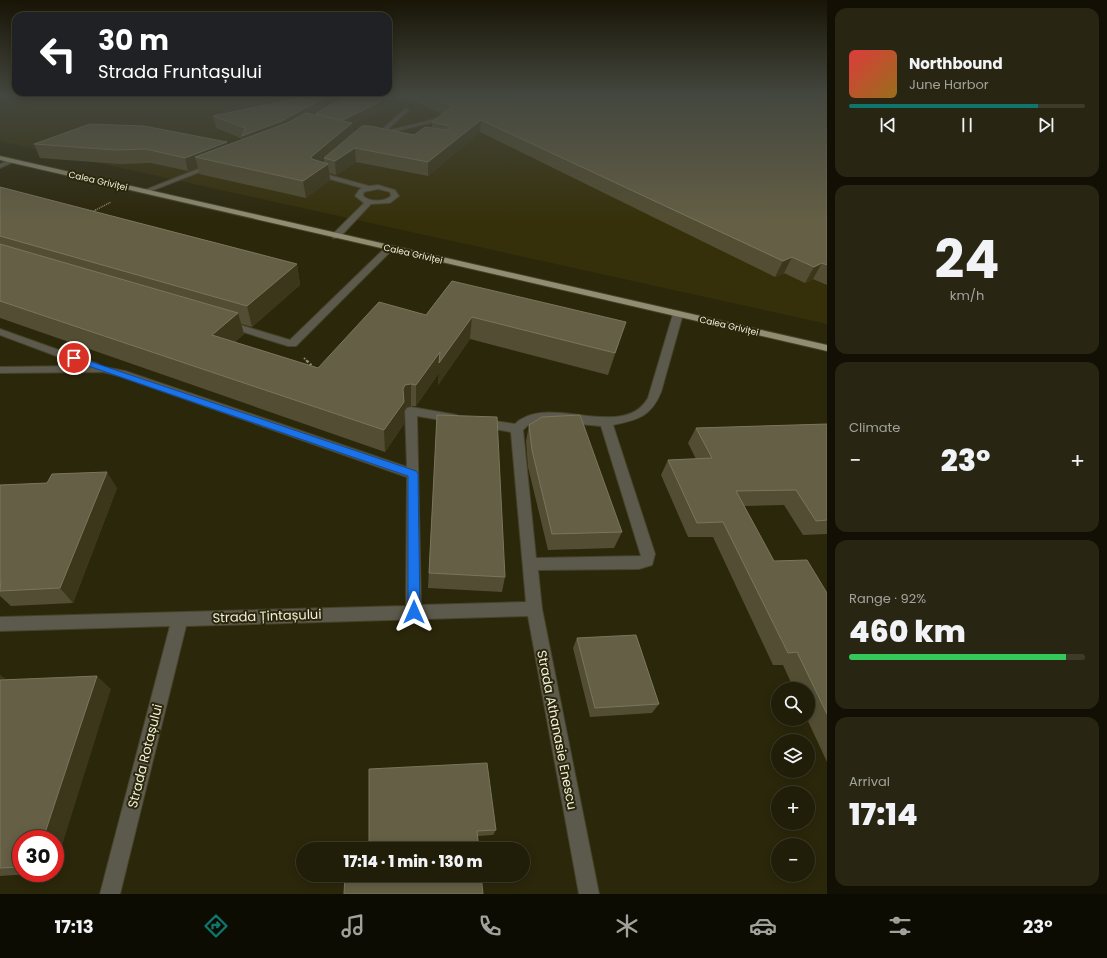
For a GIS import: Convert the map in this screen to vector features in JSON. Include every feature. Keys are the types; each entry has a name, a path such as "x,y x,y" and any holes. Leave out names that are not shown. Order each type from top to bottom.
{"main road":[{"name":"Calea Griviței","path":"0,158 827,348"}],"street":[{"path":"0,166 11,161"},
{"path":"144,192 223,161"},
{"path":"322,169 317,174 369,188"},
{"path":"378,187 393,190 395,196 388,200 369,202 361,199 359,193 369,188 378,187"},
{"path":"336,236 369,202"},
{"path":"218,321 292,344 390,248"},
{"path":"414,612 411,411 517,429 521,423 538,416 606,422 635,416 645,410 652,402 678,314"},
{"path":"0,332 103,369 121,373 413,474"},
{"path":"0,370 103,369"},
{"path":"531,564 638,563 647,561 648,554 606,422"},
{"name":"Strada Athanasie Enescu","path":"517,429 531,564 534,609 589,894"},
{"name":"Strada Țintașului","path":"0,624 534,609"},
{"name":"Strada Rotașului","path":"110,894 180,619"}],"path":[{"path":"292,344 317,373"}],"shaded area":[{"path":"0,138 827,138 827,324 0,141"}],"building":[{"path":"52,138 205,138 227,142 185,158 146,149 115,150 34,144"},
{"path":"247,138 334,138 311,157 312,159 328,164 303,181 195,157"},
{"path":"348,138 459,138 428,162 355,148 335,161 324,158"},
{"path":"519,138 827,138 827,265 822,263 814,267 792,257 783,261"},
{"path":"0,187 297,264 247,306 0,236"},
{"path":"0,244 238,313 212,335 318,368 379,302 426,315 452,281 626,322 615,353 472,317 439,363 440,352 416,385 405,385 403,389 404,402 384,430 0,301"},
{"path":"437,415 497,417 505,577 429,573"},
{"path":"580,415 622,532 552,534 532,450 529,425 542,417"},
{"path":"827,424 827,520 816,521 796,490 736,491 774,561 807,560 827,593 827,714 815,689 815,682 812,682 797,652 788,653 723,522 697,523 668,460 712,458 696,428"},
{"path":"107,472 60,588 0,591 0,485 47,483 52,474"},
{"path":"636,635 659,704 595,708 577,638"},
{"path":"97,676 46,830 12,830 12,867 0,868 0,680"},
{"path":"487,763 496,830 477,831 478,842 369,842 369,769"},
{"path":"345,882 482,882 483,894 344,894"}],"route":[{"path":"74,358 413,474 414,612"}]}
